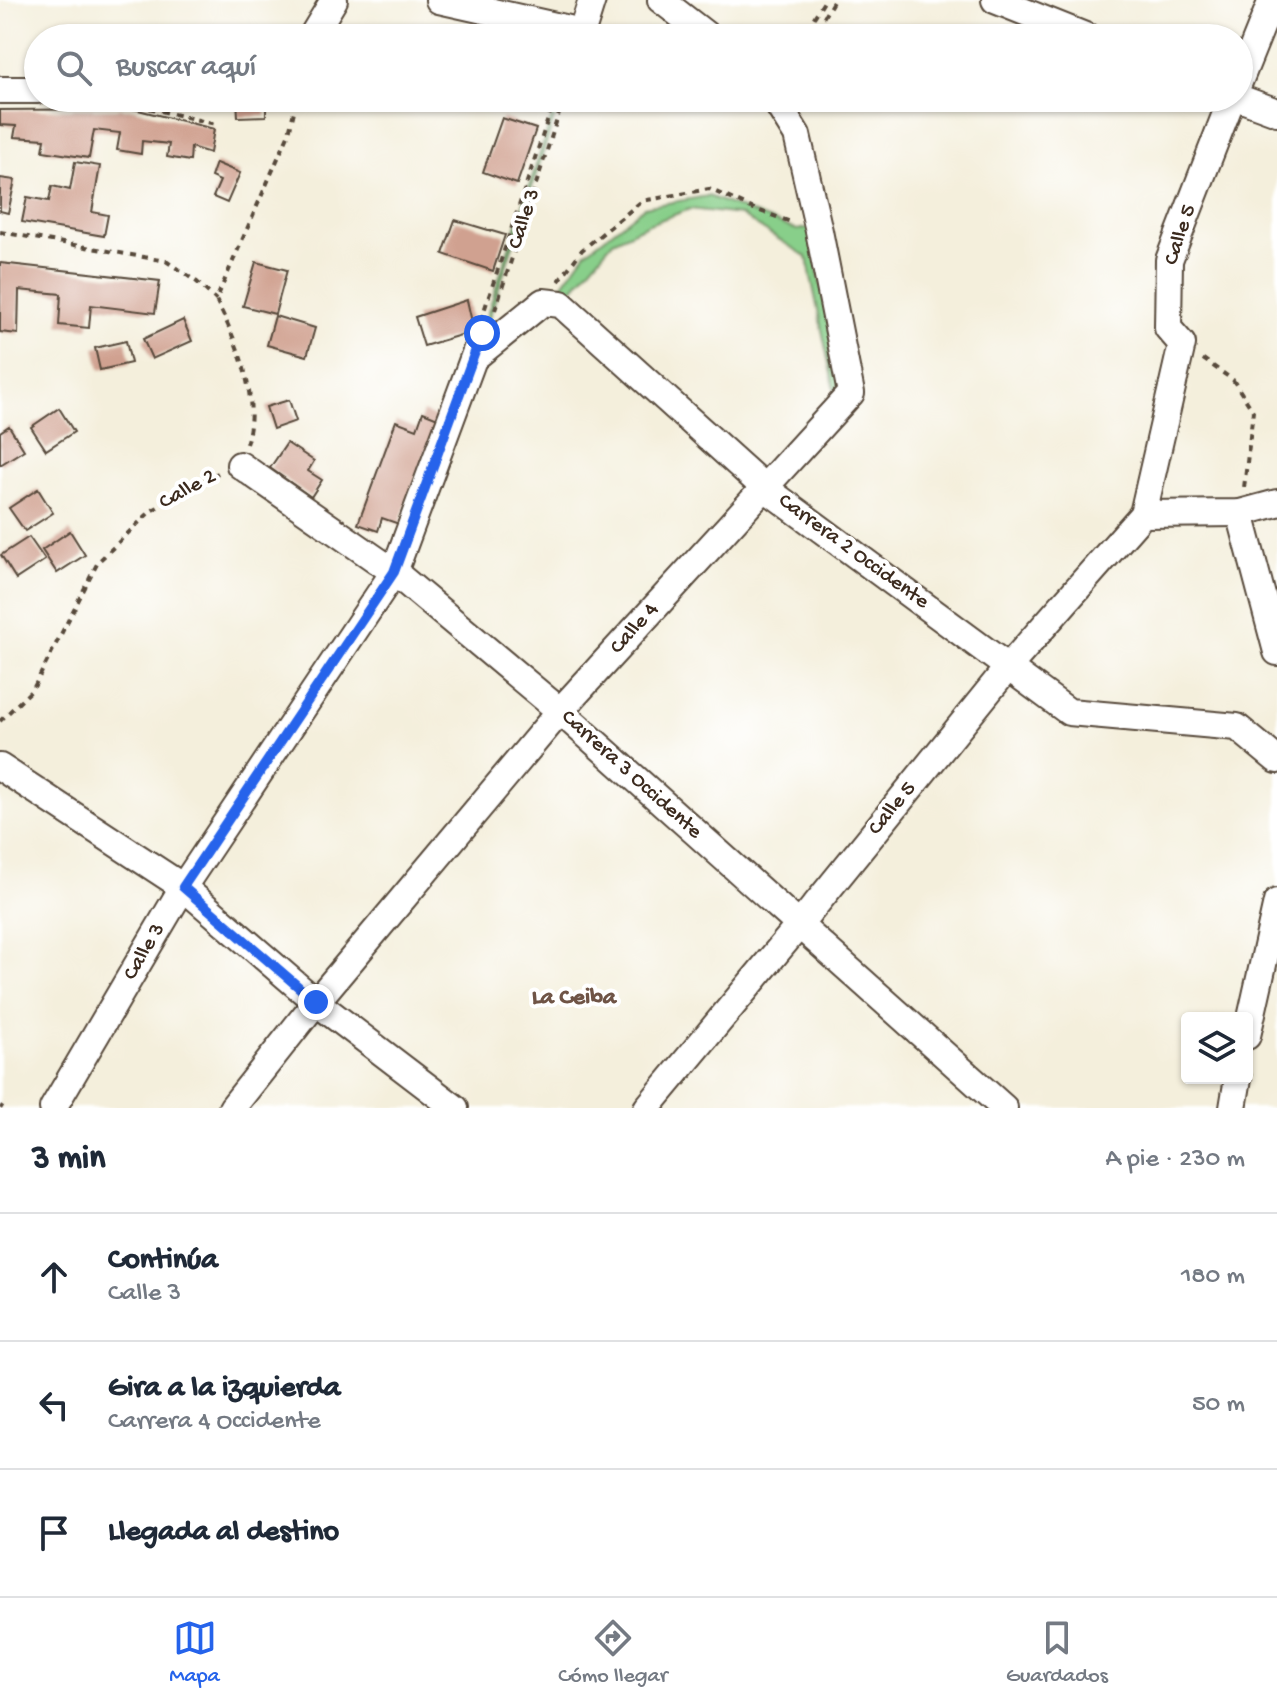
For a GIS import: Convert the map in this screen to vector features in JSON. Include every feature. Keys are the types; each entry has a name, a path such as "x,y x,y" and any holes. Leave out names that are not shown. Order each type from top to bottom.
{"street":[{"path":"319,24 334,0"},
{"path":"439,0 536,24"},
{"path":"584,24 592,0"},
{"path":"661,0 692,24"},
{"path":"995,0 1055,24"},
{"path":"1253,47 1272,0"},
{"path":"0,90 24,94"},
{"path":"1253,103 1277,112"},
{"name":"Calle 4","path":"232,1108 316,1002 560,711 851,393 797,135 783,112"},
{"name":"Calle 5","path":"647,1108 1009,666 1143,514 1182,344 1168,328 1169,260 1227,112"},
{"path":"478,345 543,302"},
{"name":"Carrera 2 Occidente","path":"543,302 561,304 765,488 1069,712 1237,727 1277,760"},
{"name":"Calle 3","path":"53,1108 183,887 394,572 478,345"},
{"name":"Carrera 3 Occidente","path":"240,465 394,572 560,711 1000,1107"},
{"path":"1143,514 1240,513 1277,503"},
{"path":"1240,513 1277,652"},
{"path":"0,767 183,887 316,1002 455,1108"},
{"path":"1252,1012 1277,902"},
{"path":"1233,1108 1237,1084"}],"path":[{"path":"810,24 825,0"},
{"path":"819,24 834,0"},
{"path":"165,112 215,124"},
{"path":"0,232 166,261 197,282 216,300 289,133 294,112"},
{"name":"Calle 3","path":"478,345 477,331 550,112"},
{"name":"Calle 3","path":"478,345 487,335 559,112"},
{"path":"543,302 582,250 642,201 709,189 799,224 817,221"},
{"name":"Calle 2","path":"0,721 33,689 98,562 151,511 207,477 240,465 252,425 250,410 234,335 216,300"},
{"path":"1182,344 1233,380 1253,411 1240,513"}],"green space":[{"path":"553,112 556,112 485,331 482,330"},
{"path":"708,196 797,230 809,228 841,384 835,393 807,257 740,215 690,209 649,224 613,241 566,297 553,298 586,252 644,207"}],"building":[{"path":"0,110 146,112 214,129 210,153 191,147 190,161 167,157 169,144 142,141 141,154 117,150 120,133 94,130 89,158 43,151 45,139 14,137 16,126 0,125"},
{"path":"238,112 266,112 266,116 238,117"},
{"path":"502,118 536,129 517,184 483,172"},
{"path":"75,162 100,166 92,212 108,215 104,236 22,222 27,197 49,201 52,186 70,190"},
{"path":"216,163 240,173 227,203 213,197 220,181 211,177"},
{"path":"0,178 15,180 8,213 0,211"},
{"path":"455,220 505,235 493,271 443,254"},
{"path":"256,262 287,270 275,314 243,306"},
{"path":"0,263 160,281 155,313 91,305 89,328 59,325 61,294 19,290 18,334 0,332"},
{"path":"467,300 474,331 424,346 415,317"},
{"path":"275,316 315,328 307,356 267,345"},
{"path":"183,320 192,341 152,359 143,339"},
{"path":"126,341 131,363 100,370 95,348"},
{"path":"289,400 296,421 273,429 266,407"},
{"path":"59,408 74,432 46,450 31,427"},
{"path":"423,412 438,418 399,524 382,518 378,531 358,524 396,421 417,429"},
{"path":"9,426 24,450 0,465 0,432"},
{"path":"287,443 314,461 308,471 322,480 311,497 270,468"},
{"path":"38,489 53,513 25,531 9,508"},
{"path":"70,531 85,555 57,573 42,550"},
{"path":"29,537 45,560 16,579 1,555"}],"district":[{"name":"La Ceiba","path":"574,998"}],"route":[{"path":"316,1002 183,887 394,572 482,333"}]}
